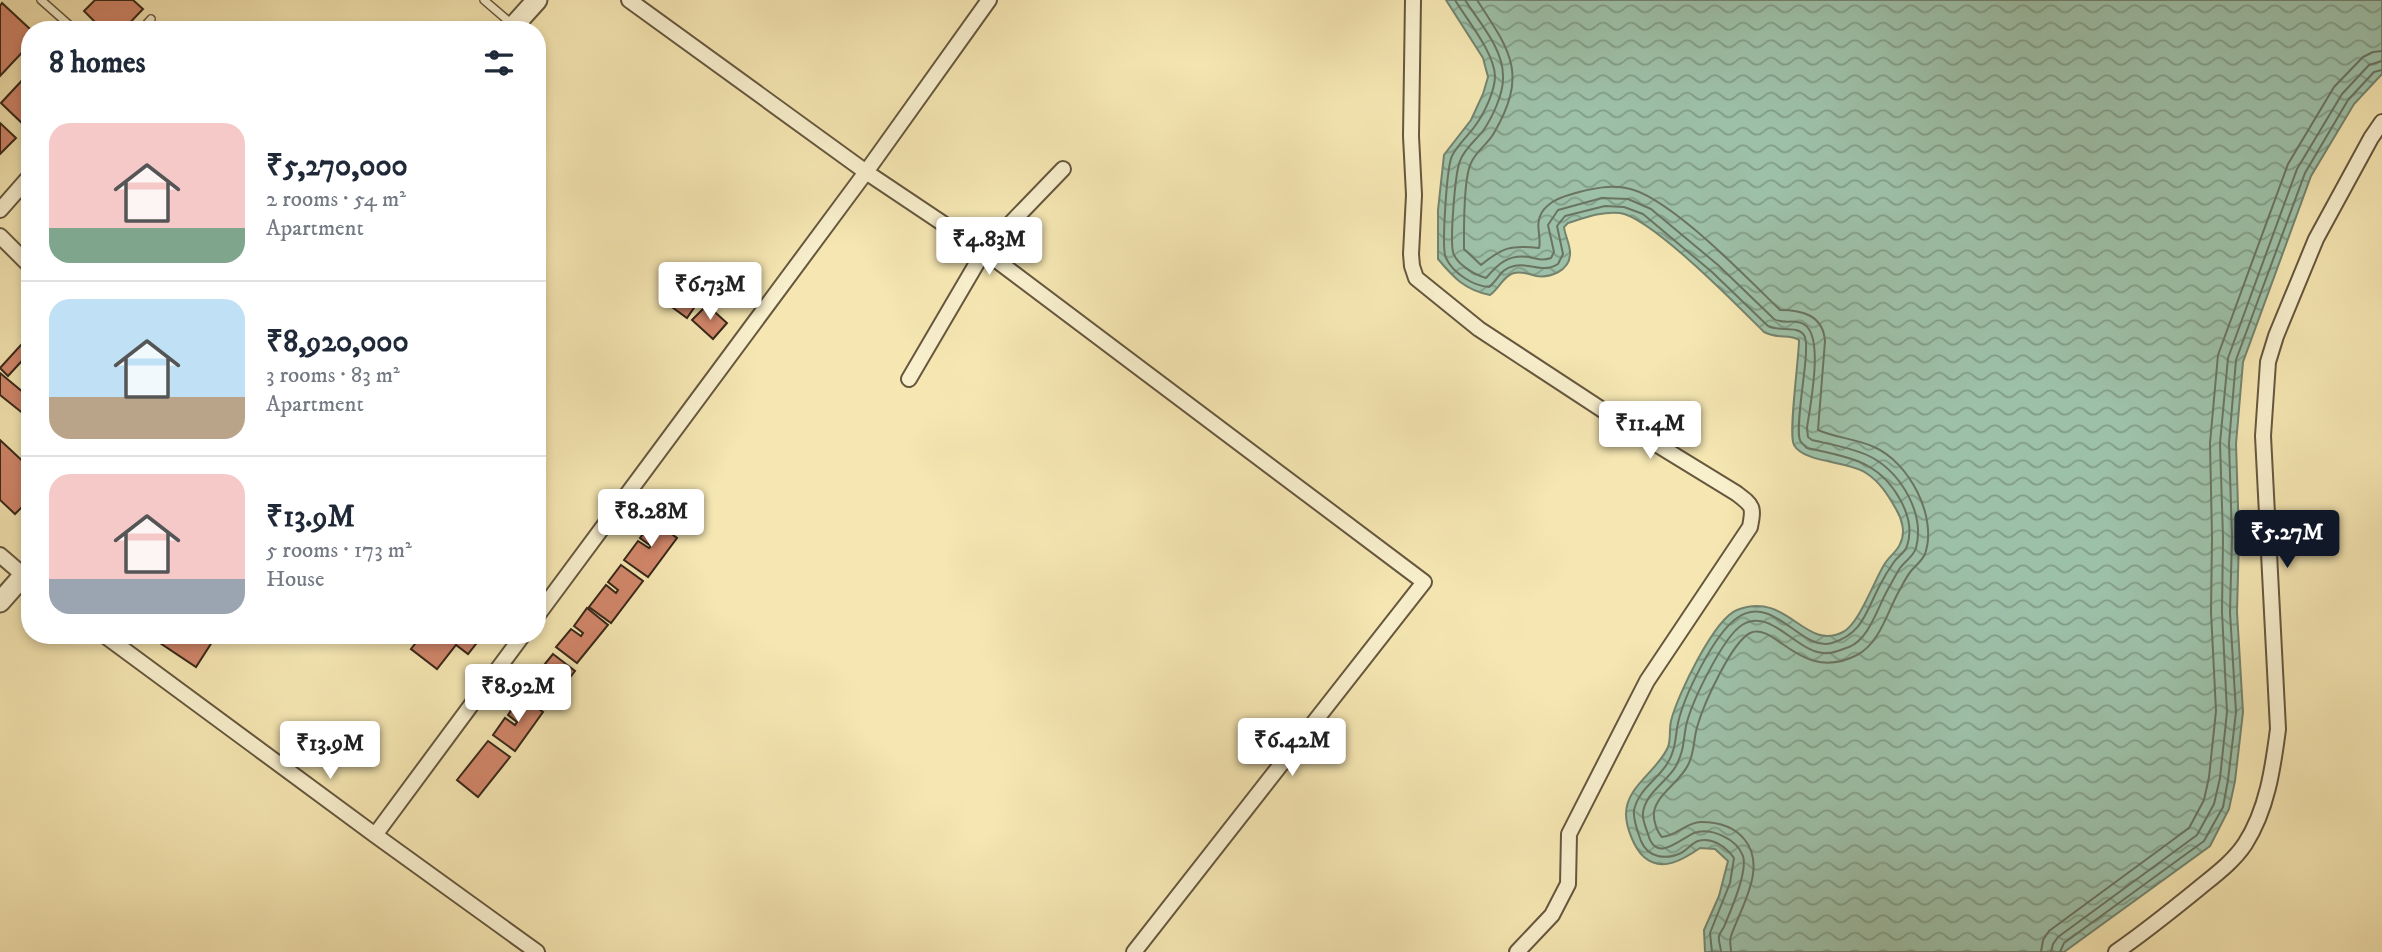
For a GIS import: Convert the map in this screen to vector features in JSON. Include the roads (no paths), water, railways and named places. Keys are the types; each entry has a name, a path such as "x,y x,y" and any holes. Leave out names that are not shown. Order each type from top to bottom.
{"street":[{"path":"518,21 537,0"},
{"path":"629,0 866,172 984,251 1424,582 1134,952"},
{"path":"546,604 866,172 989,0"},
{"path":"1413,0 1411,136 1414,195 1411,254 1416,278 1479,329 1630,428 1736,493 1750,504 1753,511 1750,527 1647,681 1569,834 1568,884 1552,915 1522,950"},
{"path":"2116,952 2152,927 2234,859 2247,841 2261,812 2274,761 2278,729 2263,436 2268,362 2316,239 2382,122"},
{"path":"909,379 984,251 1063,169"},
{"path":"0,209 21,186"},
{"path":"0,236 21,257"},
{"path":"0,555 21,570"},
{"path":"0,602 21,582"},
{"path":"116,644 537,952"},
{"path":"375,835 516,644"}],"lane":[{"path":"41,0 65,21"},
{"path":"484,0 505,21"}],"water":[{"path":"1446,0 2382,0 2382,74 2354,104 2311,176 2243,362 2236,444 2239,537 2237,612 2243,712 2229,809 2210,846 2064,952 1705,952 1704,930 1719,896 1728,861 1715,849 1700,848 1673,863 1651,862 1640,853 1627,825 1627,804 1631,795 1668,747 1671,721 1681,694 1708,642 1728,616 1737,610 1755,606 1770,608 1817,634 1829,636 1843,632 1855,620 1884,565 1899,547 1903,535 1901,522 1883,489 1866,473 1817,459 1799,451 1794,445 1793,412 1799,340 1764,332 1673,246 1634,218 1620,213 1607,213 1568,223 1564,227 1570,255 1569,261 1562,269 1541,276 1514,273 1490,295 1467,286 1444,266 1438,259 1438,210 1444,155 1471,120 1488,77 1483,58"}]}
